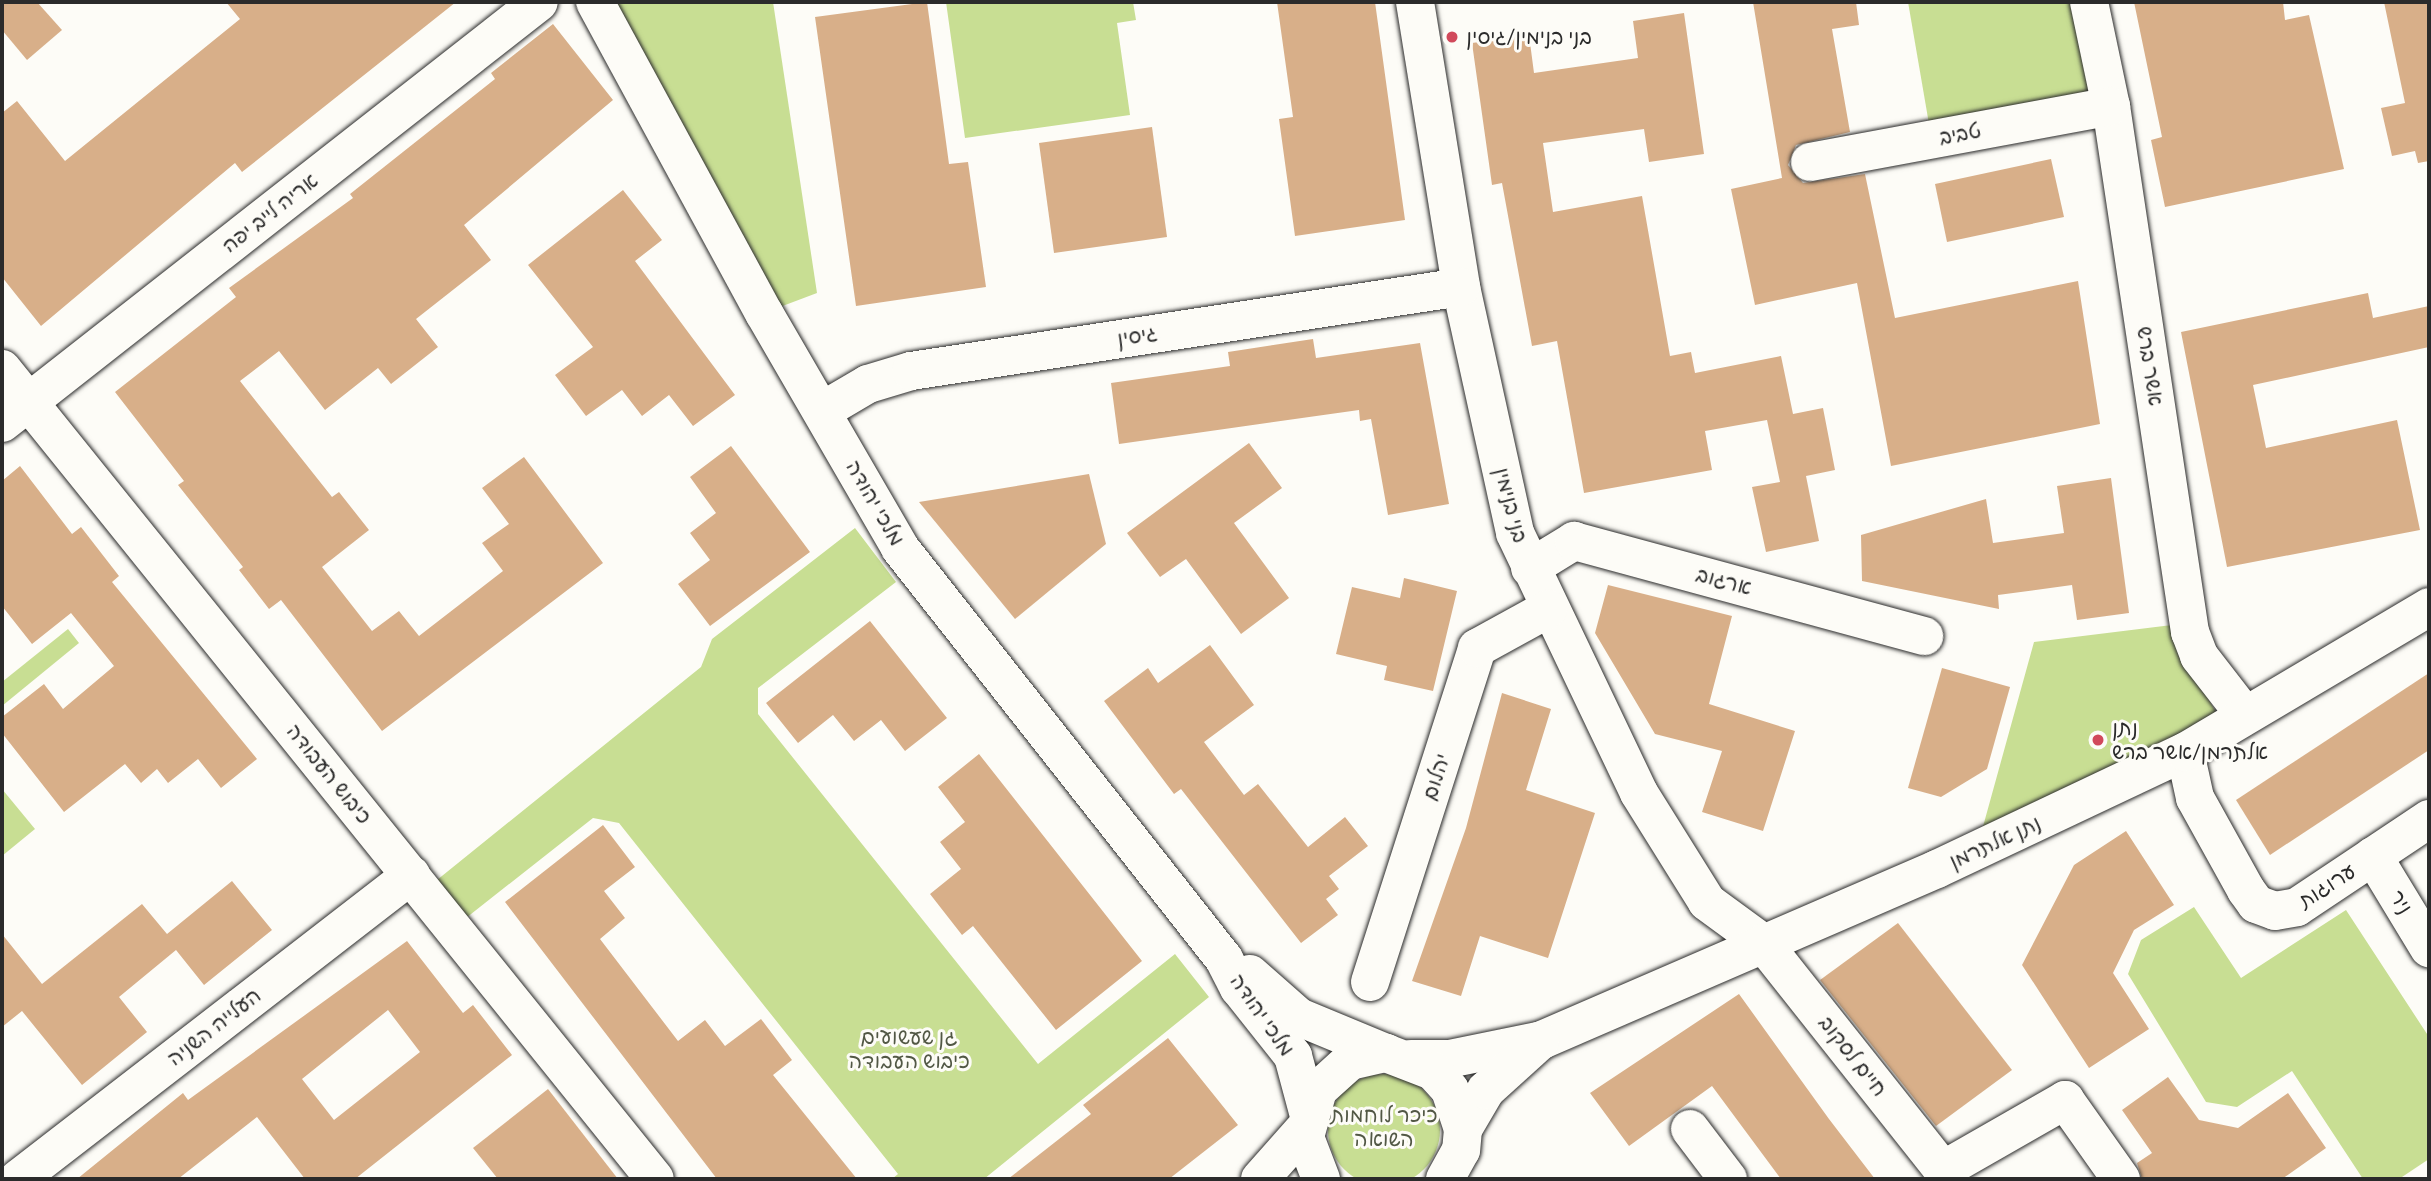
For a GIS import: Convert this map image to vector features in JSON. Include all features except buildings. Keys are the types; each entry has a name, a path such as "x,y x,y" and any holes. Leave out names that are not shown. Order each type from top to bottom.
{"street":[{"name":"אריה לייב יפה","path":"15,413 539,2"},
{"name":"מלכי יהודה","path":"595,2 900,548 1224,959 1239,988 1293,1056 1307,1119 1311,1160 1321,1179"},
{"name":"בני בנימין","path":"1415,2 1461,287 1515,533 1548,609 1639,793 1707,902 1763,943"},
{"name":"אשר ברש","path":"2090,2 2110,106 2190,632 2199,656 2244,715"},
{"name":"טביב","path":"1810,162 2110,106"},
{"name":"גיסין","path":"822,411 868,384 911,371 1461,287"},
{"name":"כיבוש העבודה","path":"2,369 15,413 411,875 655,1179"},
{"name":"ארגוב","path":"1530,568 1574,541 1924,636"},
{"name":"נתן אלתרמן","path":"1398,1056 1449,1059 1542,1040 1937,869 2185,752 2429,607"},
{"name":"יהלום","path":"1370,982 1477,648 1548,609"},
{"name":"ערוגות","path":"2185,752 2195,798 2256,904 2275,911 2297,907 2429,818"},
{"name":"ניר","path":"2373,856 2429,948"},
{"name":"העלייה השניה","path":"18,1179 411,875"},
{"name":"חיים לסקוב","path":"1763,943 1937,1175 2065,1100 2121,1179"},
{"name":"מלכי יהודה","path":"1224,959 1299,1017 1398,1056"},
{"name":"נתן אלתרמן","path":"1459,1160 1486,1090 1542,1040"},
{"path":"1260,1179 1307,1119 1334,1072 1350,1062 1398,1056 1450,1090 1459,1160"},
{"path":"1690,1129 1728,1179"}],"green space":[{"path":"595,2 773,2 817,293 764,313"},
{"path":"946,2 1133,2 1136,20 1117,23 1130,115 965,138"},
{"path":"1908,2 2076,2 2093,95 1929,124"},
{"name":"גן שעשועים כיבוש העבודה","path":"855,528 896,582 758,688 758,714 1038,1064 1175,954 1209,997 984,1179 892,1179 898,1174 619,823 593,818 466,918 437,880 701,667 712,639"},
{"path":"2180,624 2187,664 2224,725 1979,841 2034,642"},
{"path":"68,629 79,643 2,706 2,682"},
{"path":"2,789 35,829 2,856"},
{"path":"2194,907 2241,978 2346,910 2429,1037 2429,1159 2399,1179 2363,1179 2292,1071 2237,1107 2206,1102 2128,974 2141,940"},
{"name":"כיכר לוחמות השואה","path":"1384,1074 1405,1078 1424,1090 1436,1109 1440,1130 1436,1151 1424,1170 1405,1182 1384,1186 1363,1182 1344,1170 1332,1151 1328,1130 1332,1109 1344,1090 1363,1078"}],"place":[{"name":"בני בנימין/גיסין","path":"1452,37"},
{"name":"נתן אלתרמן/אשר ברש","path":"2098,740"}]}
